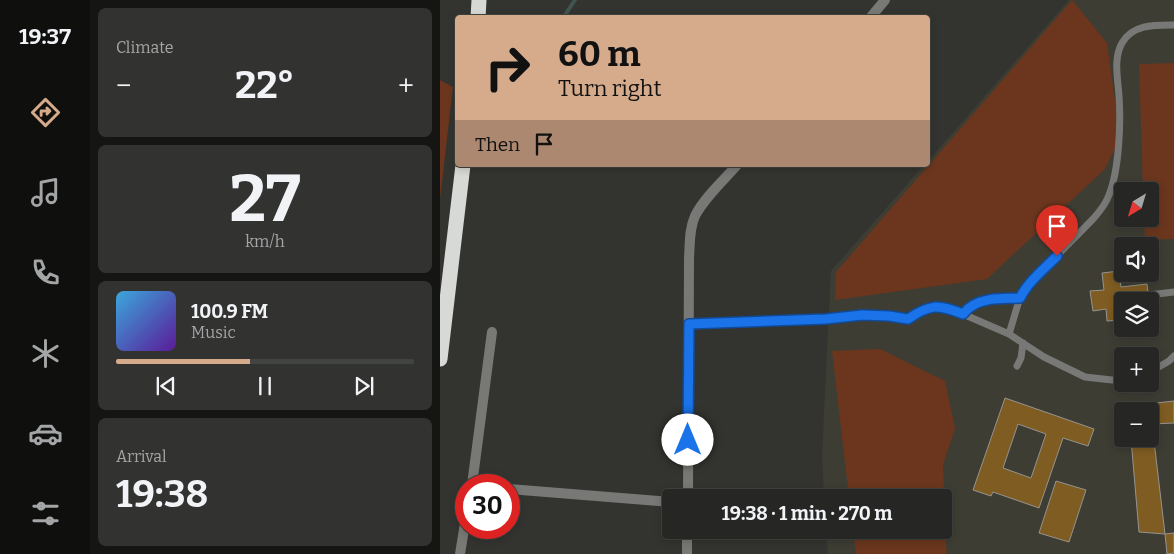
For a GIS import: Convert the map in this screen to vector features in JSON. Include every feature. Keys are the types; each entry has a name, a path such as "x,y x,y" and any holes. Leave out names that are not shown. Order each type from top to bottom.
{"highway":[{"path":"478,15 479,0"},
{"path":"440,359 463,167"}],"street":[{"path":"872,15 885,0"},
{"path":"688,489 690,232 695,216 705,201 735,167"},
{"path":"689,324 826,319"},
{"path":"473,474 492,332"},
{"path":"520,490 662,501"},
{"path":"460,554 462,539"},
{"path":"687,539 687,554"}],"lane":[{"path":"1009,334 1023,292 1094,218 1109,196 1117,161 1120,121 1117,65 1118,54 1123,42 1140,28 1150,25 1174,25"},
{"path":"1159,294 1174,292"},
{"path":"963,314 979,302 1020,298"},
{"path":"826,319 862,315 908,319 926,308 949,308 1009,334 1044,357 1085,377 1114,380"},
{"path":"1017,366 1023,343"},
{"path":"1159,367 1174,356"}],"shaded area":[{"path":"1069,0 1174,0 1174,554 828,554 827,539 952,539 952,489 824,489 822,455 831,271 922,167 930,167 930,159"},
{"path":"1072,0 1107,43 1120,138 1105,169 987,279 835,300 836,272 927,167 930,167 930,164"},
{"path":"1174,63 1174,239 1159,240 1159,237 1145,237 1144,228 1159,228 1159,182 1143,182 1139,64"},
{"path":"440,80 453,87 440,199"},
{"path":"880,349 945,381 955,428 943,465 944,489 848,489 832,351"},
{"path":"854,539 946,539 947,554 856,554"}],"building":[{"path":"1114,272 1114,282 1120,282 1121,287 1147,284 1148,292 1114,292 1114,321 1107,321 1106,309 1093,311 1090,291 1104,290 1102,273"},
{"path":"1005,398 1094,429 1088,446 1063,438 1039,508 993,492 991,496 973,490","holes":["1018,424 1046,434 1031,478 1003,468"]},
{"path":"1174,401 1174,423 1159,424 1159,403"},
{"path":"1132,447 1155,447 1165,534 1139,532"},
{"path":"1056,481 1086,490 1069,542 1039,533"},
{"path":"1174,533 1174,553 1167,554 1165,534"}],"waterway":[{"path":"565,15 575,0"}],"route":[{"path":"688,440 689,324 826,319 862,315 908,319 926,308 937,307 949,308 963,314 979,302 1020,298 1034,279 1057,256"}]}
